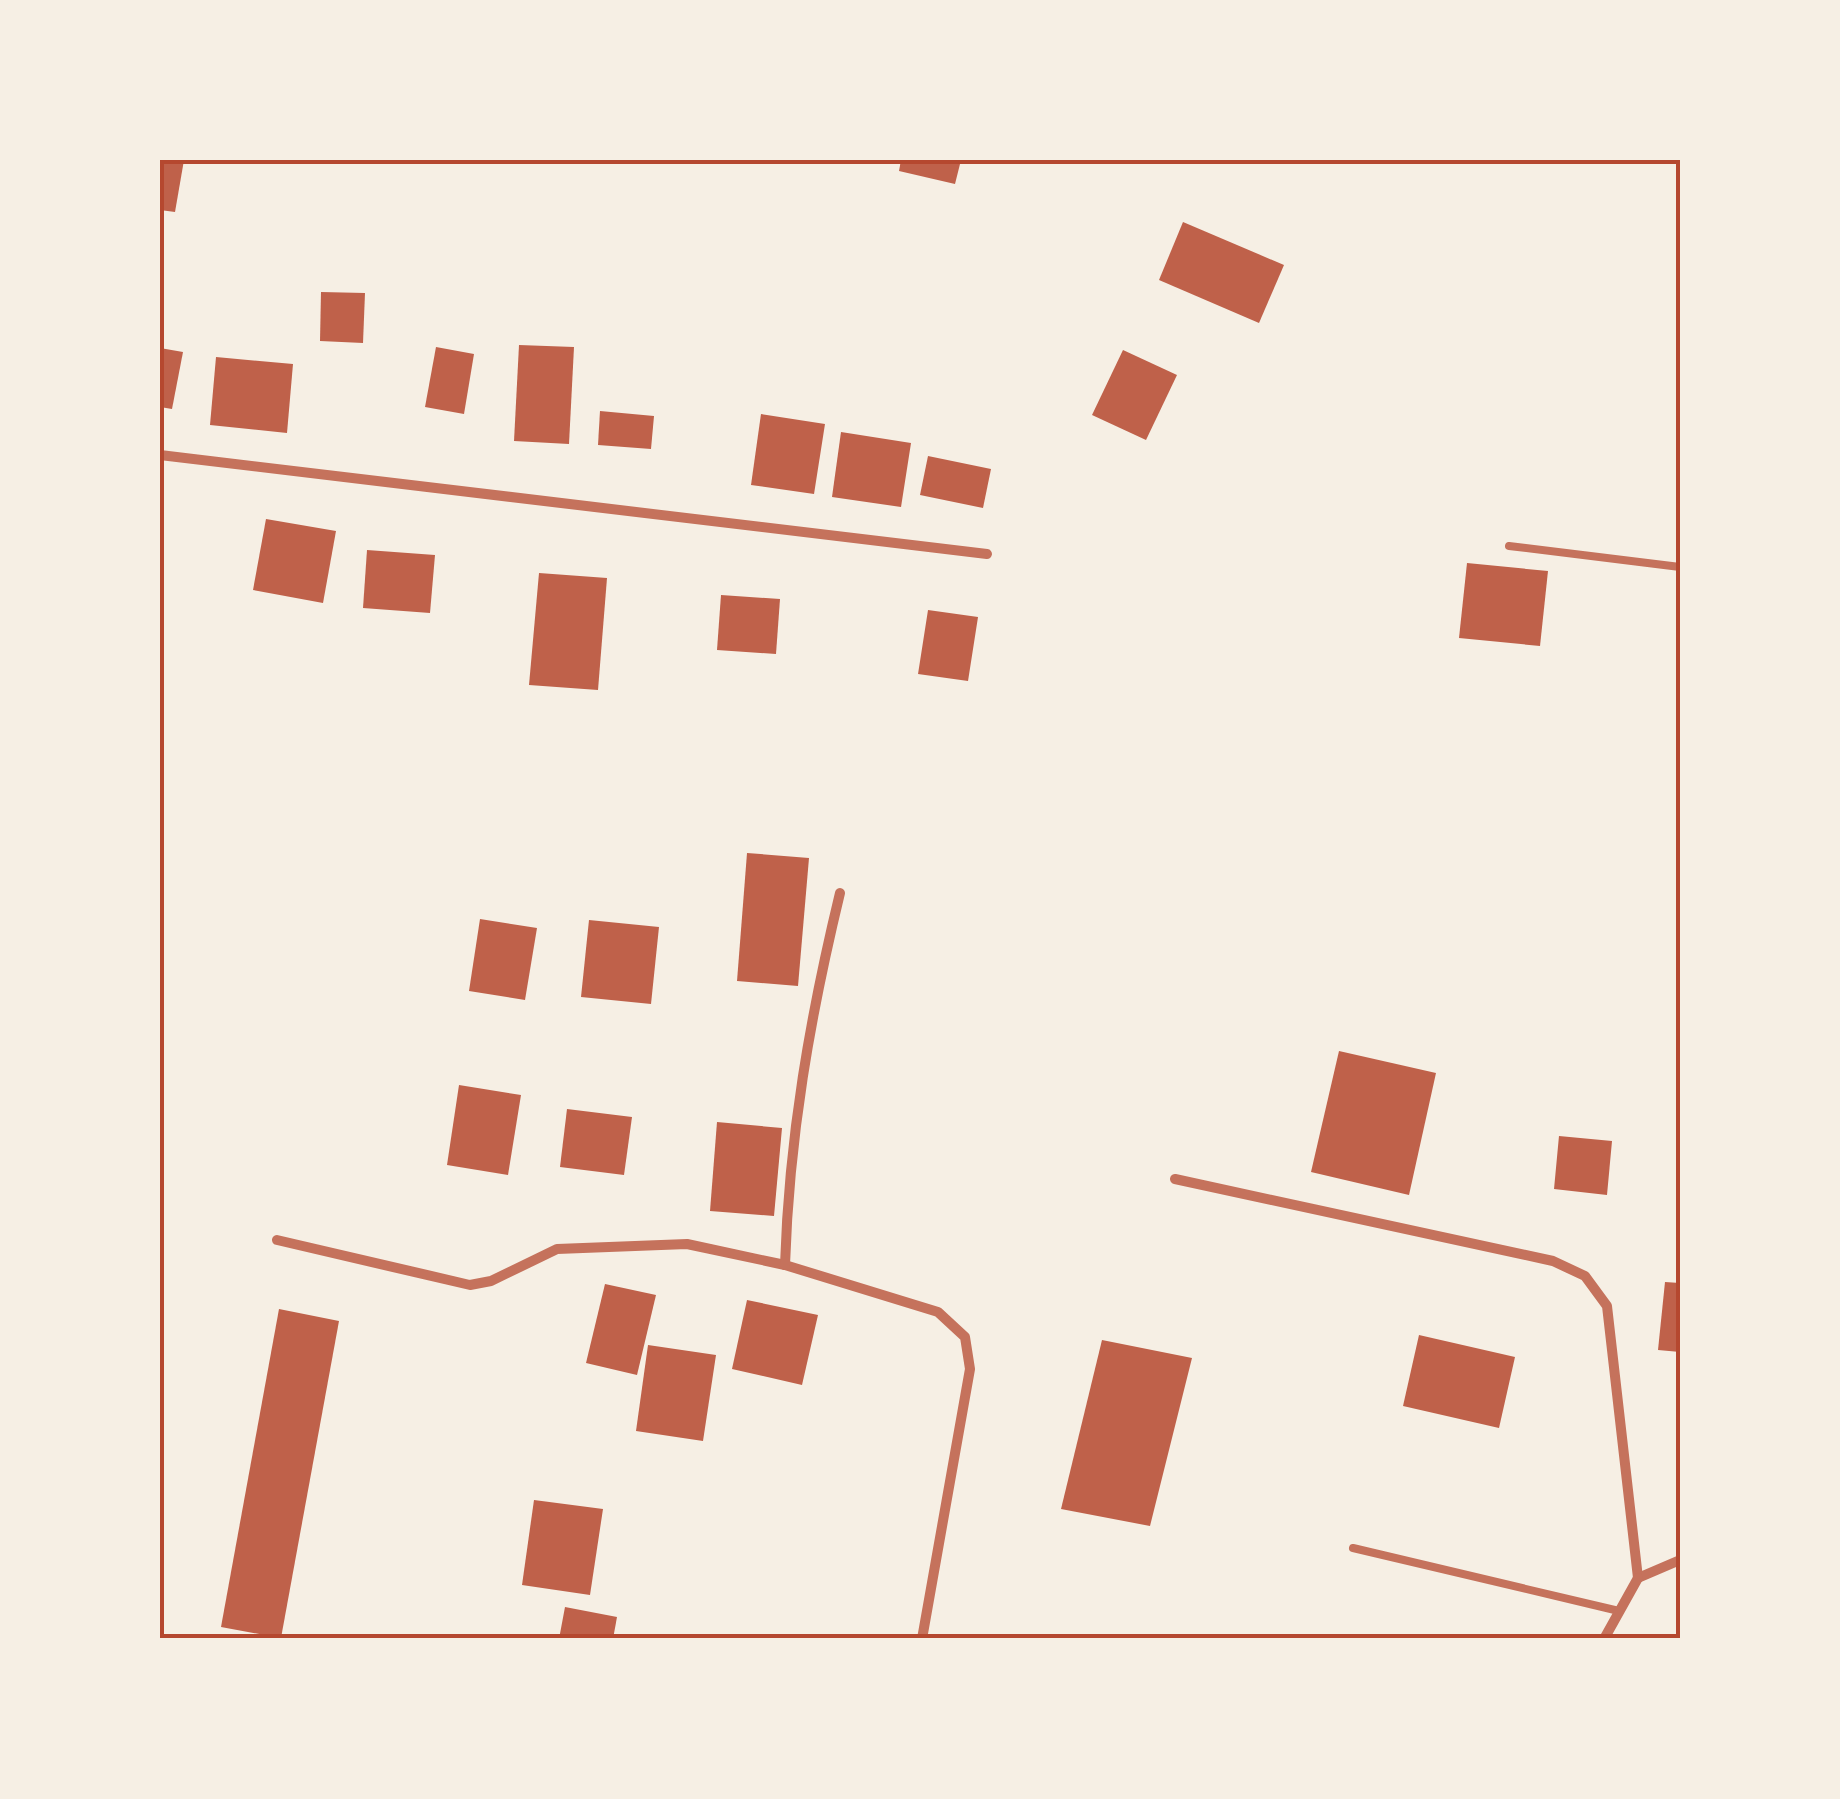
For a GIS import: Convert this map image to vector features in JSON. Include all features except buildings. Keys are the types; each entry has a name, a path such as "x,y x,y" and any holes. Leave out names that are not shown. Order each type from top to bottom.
{"street":[{"path":"160,455 986,554"},
{"path":"785,1265 788,1164 807,1036 840,893"},
{"path":"1174,1179 1552,1261 1585,1276 1607,1306 1638,1578 1604,1639"},
{"path":"277,1240 470,1285 491,1281 557,1250 687,1244 785,1265 938,1312 964,1337 970,1368 922,1639"},
{"path":"1638,1578 1680,1560"}],"lane":[{"path":"1509,546 1680,566"},
{"path":"1353,1548 1620,1610"}]}
